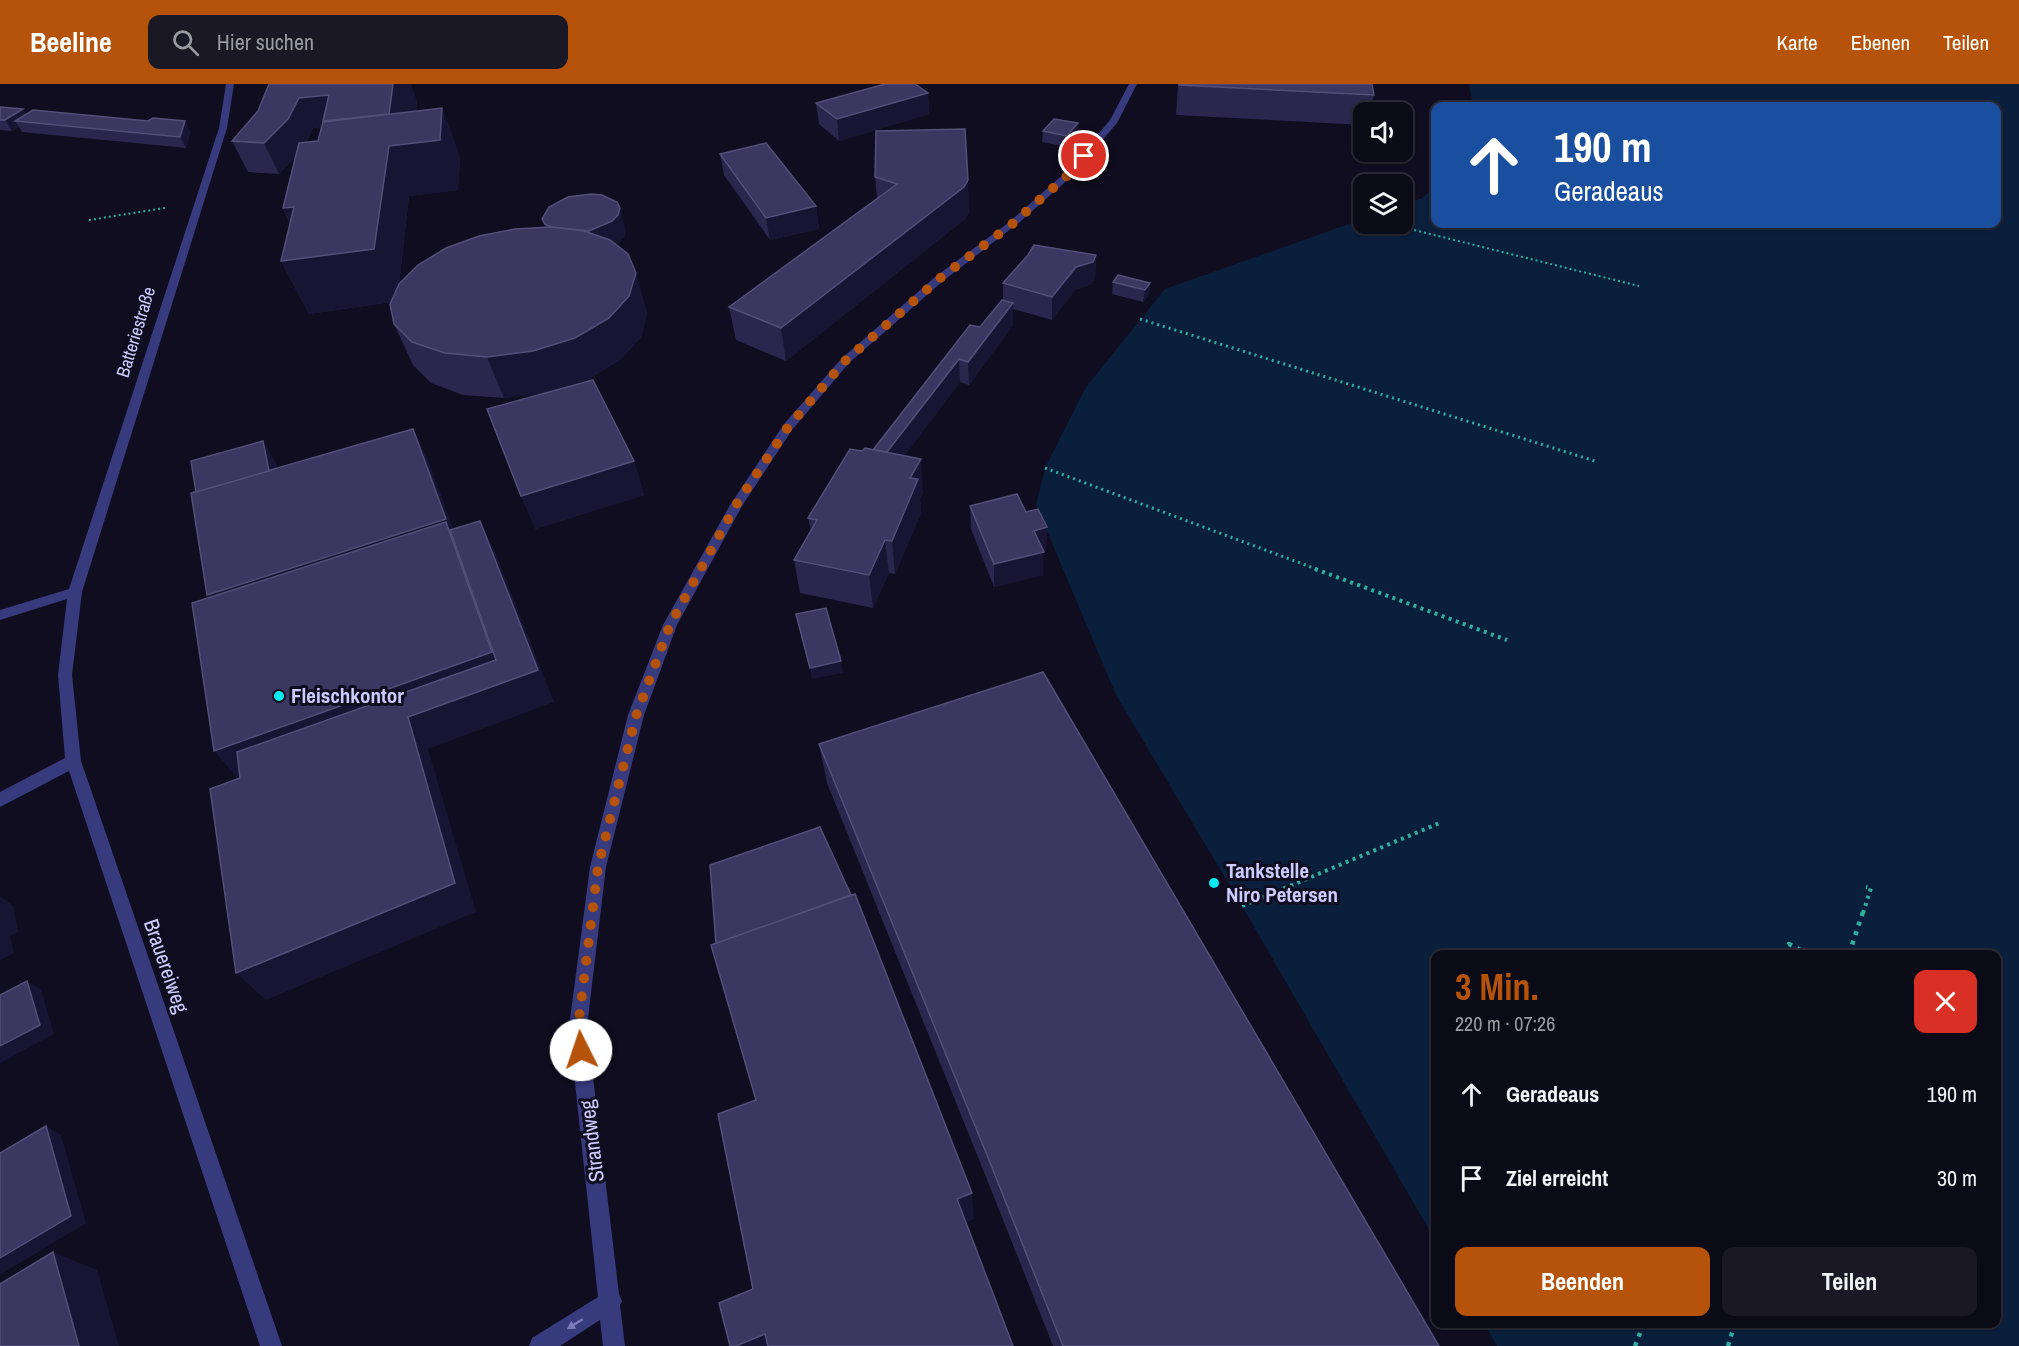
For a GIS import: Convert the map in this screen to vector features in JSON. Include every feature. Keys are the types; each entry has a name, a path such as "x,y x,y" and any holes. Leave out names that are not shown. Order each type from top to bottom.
{"street":[{"name":"Batteriestraße","path":"75,592 223,128 230,84"},
{"name":"Strandweg","path":"614,1346 611,1301 578,1027 598,867 636,716 670,625 736,505 788,427 845,361 939,279 1011,225 1069,174 1114,121 1133,84"},
{"path":"0,615 75,592"},
{"name":"Brauereiweg","path":"75,592 65,675 73,761 271,1346"},
{"path":"0,800 9,793 73,761"},
{"path":"540,1346 611,1301"}],"path":[{"path":"89,220 166,208"},
{"path":"1413,230 1639,286"},
{"path":"1140,319 1595,461"},
{"path":"1045,468 1507,640"},
{"path":"1242,906 1442,822"},
{"path":"1850,950 1871,888 1866,887"},
{"path":"1787,950 1789,944 1800,950"},
{"path":"1635,1346 1642,1328"},
{"path":"1728,1346 1733,1328"}],"water":[{"path":"1469,84 2019,84 2019,1346 1497,1346 1487,1328 2001,1328 2001,950 1431,950 1431,1233 1242,906 1116,695 1036,505 1045,468 1086,387 1165,289 1353,223 1353,234 1413,234 1413,201 1422,198 1431,190 1431,228 2001,228 2001,102 1472,102"}],"building":[{"path":"269,84 393,84 389,114 323,121 329,95 299,98 288,119 264,143 232,141 258,111"},
{"path":"885,84 915,84 928,93 837,119 816,103"},
{"path":"1372,84 1374,95 1179,85"},
{"path":"0,107 23,109 5,120 0,120"},
{"path":"442,108 440,140 389,146 374,249 281,261 294,207 283,208 299,143 318,141 323,122"},
{"path":"33,110 148,121 153,118 185,121 180,137 15,121"},
{"path":"1054,119 1078,123 1067,136 1043,131"},
{"path":"965,129 968,180 964,187 781,328 729,307 897,184 875,177 876,131"},
{"path":"766,143 816,206 766,218 720,154"},
{"path":"602,195 617,202 620,208 618,215 612,221 589,231 551,227 542,219 549,207 568,197"},
{"path":"551,227 584,231 610,240 628,254 636,273 629,296 609,318 575,338 533,351 487,357 445,353 412,342 394,324 390,304 399,284 418,265 446,248 479,236 515,229"},
{"path":"1034,245 1096,255 1093,262 1076,267 1052,297 1003,283"},
{"path":"1118,275 1150,283 1145,290 1113,282"},
{"path":"1002,300 1013,303 968,362 959,359 887,452 873,450 970,325 980,327"},
{"path":"593,380 634,461 521,496 487,409"},
{"path":"413,429 446,519 207,595 191,493"},
{"path":"263,441 269,471 196,492 191,461"},
{"path":"865,448 921,459 910,478 918,479 892,541 885,540 869,575 794,560 817,520 808,518 850,449 862,451"},
{"path":"1017,494 1026,512 1038,509 1047,527 1034,531 1044,552 994,564 970,506"},
{"path":"480,521 538,670 408,717 455,883 236,973 210,789 240,778 237,752 496,660 450,530"},
{"path":"446,522 492,652 214,751 192,603"},
{"path":"826,608 841,661 810,668 796,614"},
{"path":"1043,672 1439,1346 1063,1346 819,744"},
{"path":"820,827 851,895 716,944 710,865"},
{"path":"855,894 972,1193 957,1199 1013,1346 768,1346 765,1334 736,1346 730,1346 719,1303 753,1289 718,1114 756,1100 711,945"},
{"path":"27,981 40,1025 0,1046 0,995"},
{"path":"46,1126 71,1216 0,1258 0,1153"},
{"path":"53,1252 79,1346 0,1346 0,1284"}],"place":[{"name":"Fleischkontor","path":"279,696"},
{"name":"Tankstelle Niro Petersen","path":"1214,883"}],"route":[{"path":"581,1050 578,1027 598,867 636,716 670,625 736,505 788,427 845,361 939,279 1011,225 1069,174 1084,156"}]}
